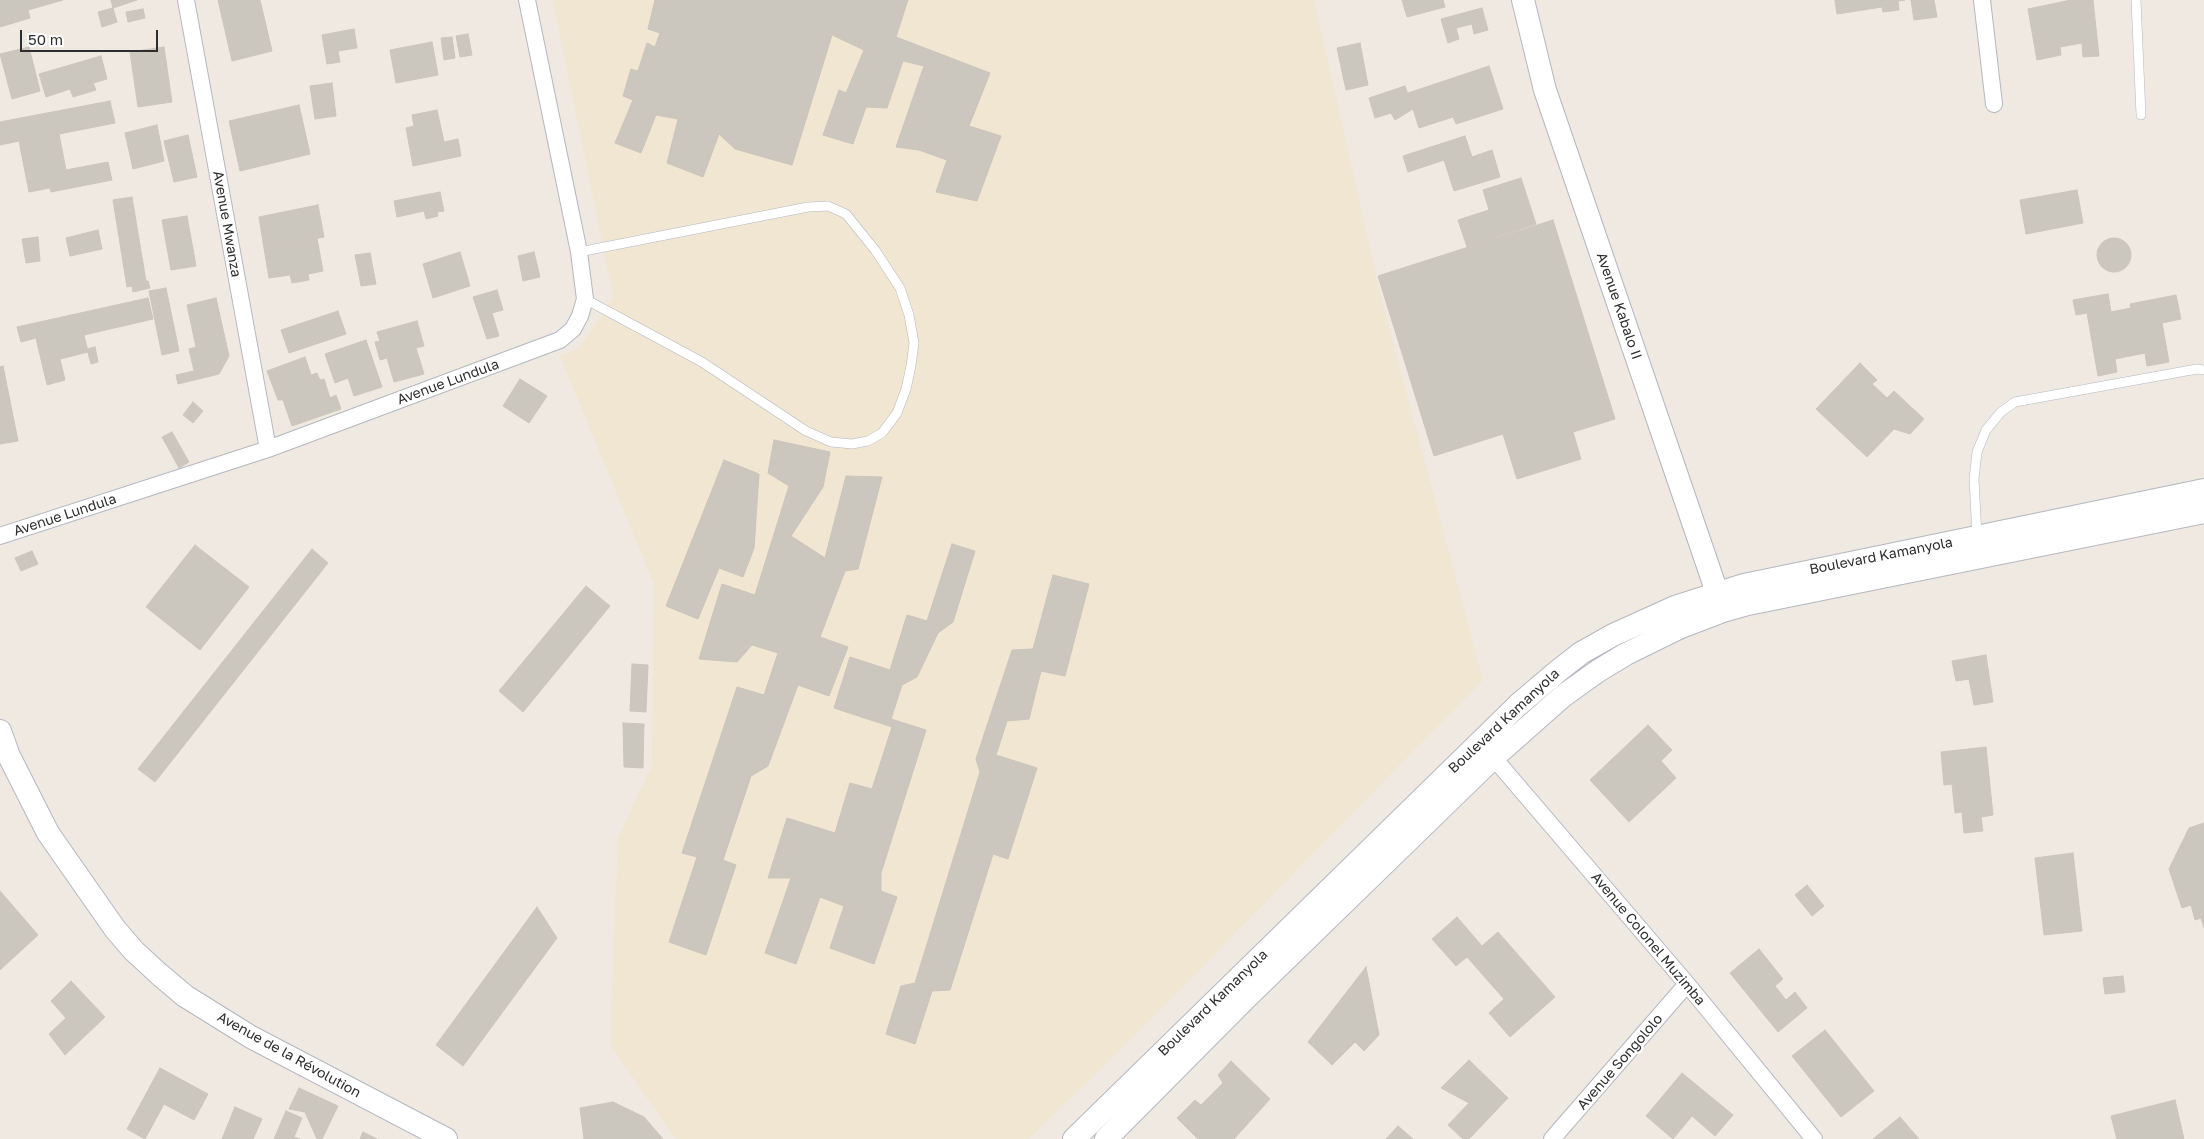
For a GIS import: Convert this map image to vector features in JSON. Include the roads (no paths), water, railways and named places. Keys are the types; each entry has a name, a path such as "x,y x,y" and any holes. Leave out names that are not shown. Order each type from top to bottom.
{"main road":[{"name":"Avenue Kabalo II","path":"1522,0 1545,90 1720,602"},
{"name":"Boulevard Kamanyola","path":"1074,1139 1171,1059 1487,750 1598,670 1681,627 1720,602 1771,598 2204,490"},
{"name":"Boulevard Kamanyola","path":"1978,547 2204,512"},
{"name":"Avenue de la Révolution","path":"0,731 9,756 48,833 115,928 134,951 159,974 185,996 251,1037 446,1139"},
{"name":"Boulevard Kamanyola","path":"1106,1139 1171,1059"}],"street":[{"name":"Avenue Mwanza","path":"186,0 268,449"},
{"name":"Avenue Lundula","path":"0,536 268,449 560,340 576,323 585,299 579,252 527,0"},
{"path":"1982,0 1994,104"},
{"name":"Avenue Colonel Muzimba","path":"1487,750 1687,984 1814,1139"},
{"name":"Avenue Songololo","path":"1552,1139 1687,984"}],"lane":[{"path":"2136,0 2141,115"},
{"path":"579,252 808,207 828,206 846,214 900,288 909,315 914,343 912,366 897,413 882,433 868,441 852,444 831,442 806,431 702,362 585,299"},
{"path":"1978,547 1974,479 1977,452 1986,430 2001,412 2015,402 2197,369 2204,370"}]}
